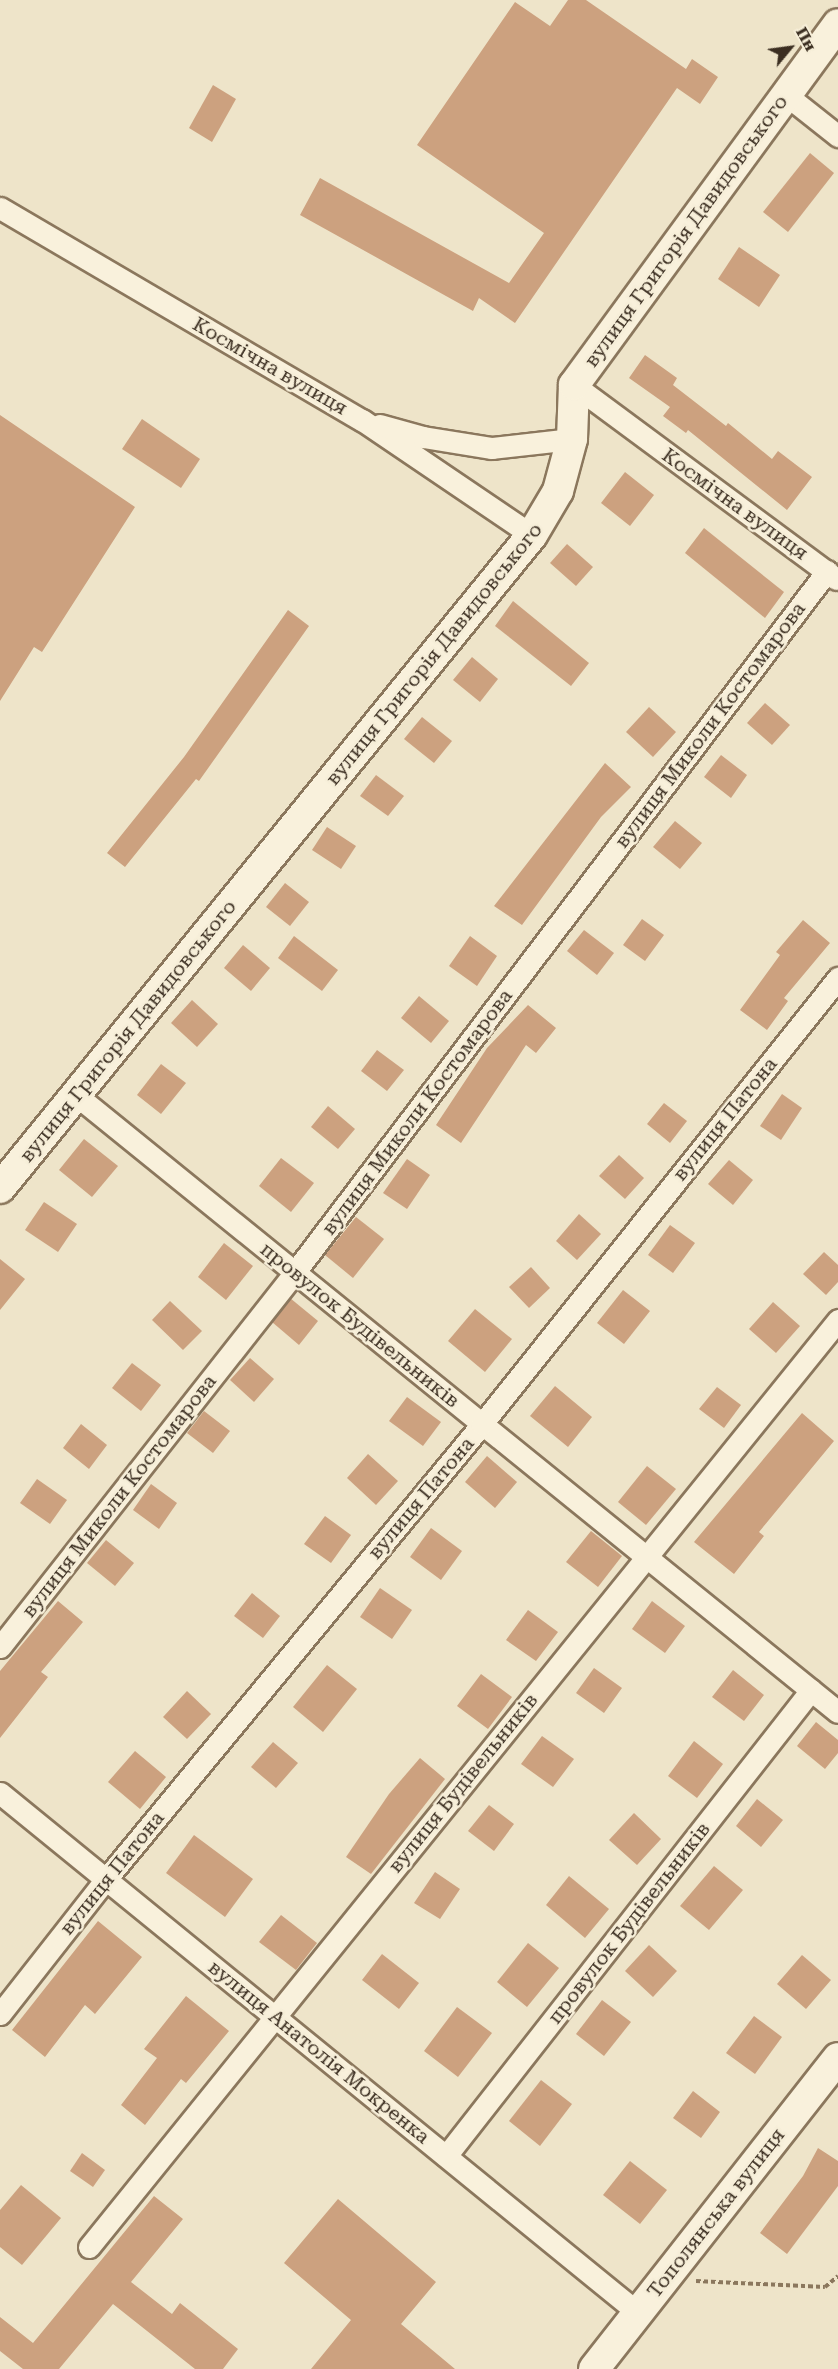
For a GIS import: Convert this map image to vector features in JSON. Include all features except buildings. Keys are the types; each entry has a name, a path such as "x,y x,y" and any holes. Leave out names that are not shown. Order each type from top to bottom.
{"street":[{"name":"вулиця Григорія Давидовського","path":"0,1188 532,536 558,491 572,439 574,386 838,24"},
{"path":"785,94 838,136"},
{"name":"Космічна вулиця","path":"0,208 362,420 532,536"},
{"name":"Космічна вулиця","path":"574,386 832,576"},
{"path":"362,420 423,438 492,448 572,439"},
{"name":"вулиця Миколи Костомарова","path":"0,1647 295,1272 832,576"},
{"name":"вулиця Патона","path":"0,2014 106,1879 482,1424 838,978"},
{"name":"провулок Будівельників","path":"76,1095 838,1712"},
{"name":"вулиця Будівельників","path":"88,2247 838,1320"},
{"name":"провулок Будівельників","path":"446,2156 811,1690"},
{"name":"вулиця Анатолія Мокренка","path":"0,1793 638,2312"},
{"name":"Тополянська вулиця","path":"594,2369 838,2058"}],"path":[{"path":"663,2280 825,2287 838,2276"}]}
